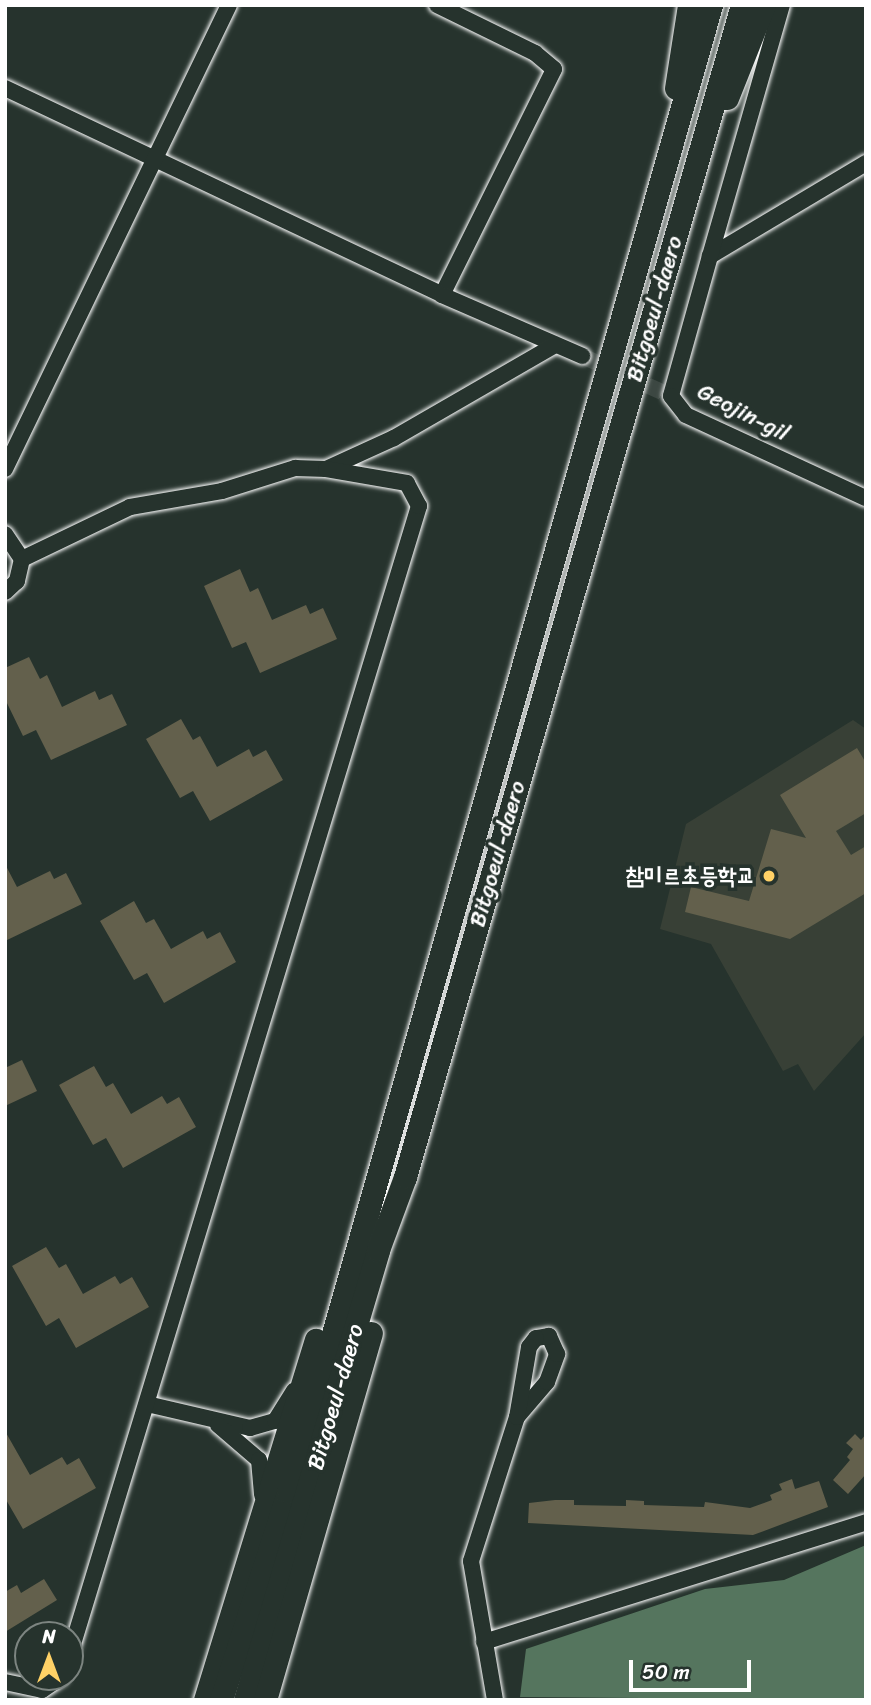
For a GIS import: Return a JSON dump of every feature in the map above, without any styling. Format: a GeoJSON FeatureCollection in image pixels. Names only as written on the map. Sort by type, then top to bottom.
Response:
{"type":"FeatureCollection","features":[{"type":"Feature","properties":{"kind":"main road"},"geometry":{"type":"LineString","coordinates":[[668,155],[689,5]]}},
{"type":"Feature","properties":{"kind":"main road","name":"Bitgoeul-daero"},"geometry":{"type":"LineString","coordinates":[[221,1700],[288,1492],[377,1169],[711,5]]}},
{"type":"Feature","properties":{"kind":"main road","name":"Bitgoeul-daero"},"geometry":{"type":"LineString","coordinates":[[245,1700],[378,1250],[405,1177],[742,5]]}},
{"type":"Feature","properties":{"kind":"main road"},"geometry":{"type":"LineString","coordinates":[[698,161],[752,46],[764,5]]}},
{"type":"Feature","properties":{"kind":"main road"},"geometry":{"type":"LineString","coordinates":[[205,1700],[346,1243],[377,1169]]}},
{"type":"Feature","properties":{"kind":"main road"},"geometry":{"type":"LineString","coordinates":[[265,1700],[331,1485],[392,1253],[405,1177]]}},
{"type":"Feature","properties":{"kind":"street"},"geometry":{"type":"LineString","coordinates":[[5,469],[229,5]]}},
{"type":"Feature","properties":{"kind":"street"},"geometry":{"type":"LineString","coordinates":[[437,5],[535,53],[554,69],[442,295]]}},
{"type":"Feature","properties":{"kind":"street"},"geometry":{"type":"LineString","coordinates":[[710,256],[782,5]]}},
{"type":"Feature","properties":{"kind":"street"},"geometry":{"type":"LineString","coordinates":[[5,88],[442,295],[582,356]]}},
{"type":"Feature","properties":{"kind":"street"},"geometry":{"type":"LineString","coordinates":[[710,256],[866,163]]}},
{"type":"Feature","properties":{"kind":"street","name":"Geojin-gil"},"geometry":{"type":"LineString","coordinates":[[710,256],[671,396],[686,415],[866,498]]}},
{"type":"Feature","properties":{"kind":"street"},"geometry":{"type":"LineString","coordinates":[[326,468],[394,438],[555,345]]}},
{"type":"Feature","properties":{"kind":"street"},"geometry":{"type":"LineString","coordinates":[[22,559],[131,507],[222,491],[295,468],[326,468],[407,483],[419,506],[80,1621]]}},
{"type":"Feature","properties":{"kind":"street"},"geometry":{"type":"LineString","coordinates":[[5,534],[22,559],[17,581],[5,592]]}},
{"type":"Feature","properties":{"kind":"street"},"geometry":{"type":"LineString","coordinates":[[147,1404],[216,1423],[250,1429],[275,1421],[307,1370]]}},
{"type":"Feature","properties":{"kind":"street"},"geometry":{"type":"LineString","coordinates":[[495,1700],[471,1561],[517,1417]]}},
{"type":"Feature","properties":{"kind":"street"},"geometry":{"type":"LineString","coordinates":[[216,1423],[258,1460],[264,1484],[257,1532]]}},
{"type":"Feature","properties":{"kind":"street"},"geometry":{"type":"LineString","coordinates":[[484,1642],[866,1522]]}},
{"type":"Feature","properties":{"kind":"shaded area","name":"참미르초등학교"},"geometry":{"type":"Polygon","coordinates":[[[853,720],[866,729],[866,1033],[814,1091],[798,1064],[783,1071],[711,944],[660,929],[686,824],[853,720]]]}},
{"type":"Feature","properties":{"kind":"green space"},"geometry":{"type":"Polygon","coordinates":[[[866,1545],[866,1700],[520,1697],[526,1649],[705,1589],[784,1580],[866,1545]]]}},
{"type":"Feature","properties":{"kind":"building"},"geometry":{"type":"Polygon","coordinates":[[[240,569],[250,592],[258,588],[272,620],[306,605],[310,614],[323,608],[337,639],[260,673],[246,642],[232,648],[204,586],[240,569]]]}},
{"type":"Feature","properties":{"kind":"building"},"geometry":{"type":"Polygon","coordinates":[[[29,657],[40,679],[47,675],[62,707],[95,691],[99,700],[112,694],[127,725],[51,760],[36,730],[23,736],[5,699],[5,668],[29,657]]]}},
{"type":"Feature","properties":{"kind":"building"},"geometry":{"type":"Polygon","coordinates":[[[181,719],[193,740],[200,736],[217,767],[249,749],[253,757],[266,750],[283,780],[210,821],[193,791],[180,798],[146,739],[181,719]]]}},
{"type":"Feature","properties":{"kind":"building"},"geometry":{"type":"Polygon","coordinates":[[[857,748],[866,763],[866,813],[836,831],[851,855],[866,846],[866,893],[790,939],[685,912],[691,887],[749,901],[771,829],[806,838],[780,795],[857,748]]]}},
{"type":"Feature","properties":{"kind":"building"},"geometry":{"type":"Polygon","coordinates":[[[5,864],[17,887],[50,871],[54,879],[66,873],[82,904],[5,941],[5,864]]]}},
{"type":"Feature","properties":{"kind":"building"},"geometry":{"type":"Polygon","coordinates":[[[134,901],[146,923],[154,919],[171,949],[203,931],[207,939],[220,932],[236,962],[164,1003],[147,973],[134,980],[100,921],[134,901]]]}},
{"type":"Feature","properties":{"kind":"building"},"geometry":{"type":"Polygon","coordinates":[[[22,1060],[37,1091],[5,1106],[5,1068],[22,1060]]]}},
{"type":"Feature","properties":{"kind":"building"},"geometry":{"type":"Polygon","coordinates":[[[94,1066],[106,1087],[113,1083],[131,1114],[162,1096],[167,1104],[179,1097],[196,1127],[123,1168],[106,1138],[93,1145],[59,1085],[94,1066]]]}},
{"type":"Feature","properties":{"kind":"building"},"geometry":{"type":"Polygon","coordinates":[[[46,1247],[59,1268],[66,1264],[83,1294],[115,1276],[120,1284],[132,1277],[149,1307],[76,1348],[59,1318],[46,1326],[12,1266],[46,1247]]]}},
{"type":"Feature","properties":{"kind":"building"},"geometry":{"type":"Polygon","coordinates":[[[5,1431],[30,1475],[62,1457],[67,1465],[79,1458],[96,1488],[23,1529],[5,1498],[5,1431]]]}},
{"type":"Feature","properties":{"kind":"building"},"geometry":{"type":"Polygon","coordinates":[[[855,1434],[861,1440],[866,1434],[866,1474],[848,1494],[833,1480],[850,1460],[847,1457],[853,1449],[846,1443],[855,1434]]]}},
{"type":"Feature","properties":{"kind":"building"},"geometry":{"type":"Polygon","coordinates":[[[792,1479],[795,1489],[819,1481],[828,1507],[753,1535],[528,1523],[529,1503],[555,1500],[574,1500],[574,1505],[626,1506],[626,1500],[644,1501],[644,1505],[704,1507],[705,1502],[750,1508],[772,1500],[770,1495],[782,1490],[779,1484],[792,1479]]]}},
{"type":"Feature","properties":{"kind":"building"},"geometry":{"type":"Polygon","coordinates":[[[44,1579],[57,1600],[23,1621],[14,1621],[14,1626],[5,1632],[5,1592],[17,1585],[21,1593],[44,1579]]]}},
{"type":"Feature","properties":{"kind":"tunnel"},"geometry":{"type":"LineString","coordinates":[[582,356],[671,396]]}},
{"type":"Feature","properties":{"kind":"place","name":"참미르초등학교"},"geometry":{"type":"Point","coordinates":[769,876]}}]}
